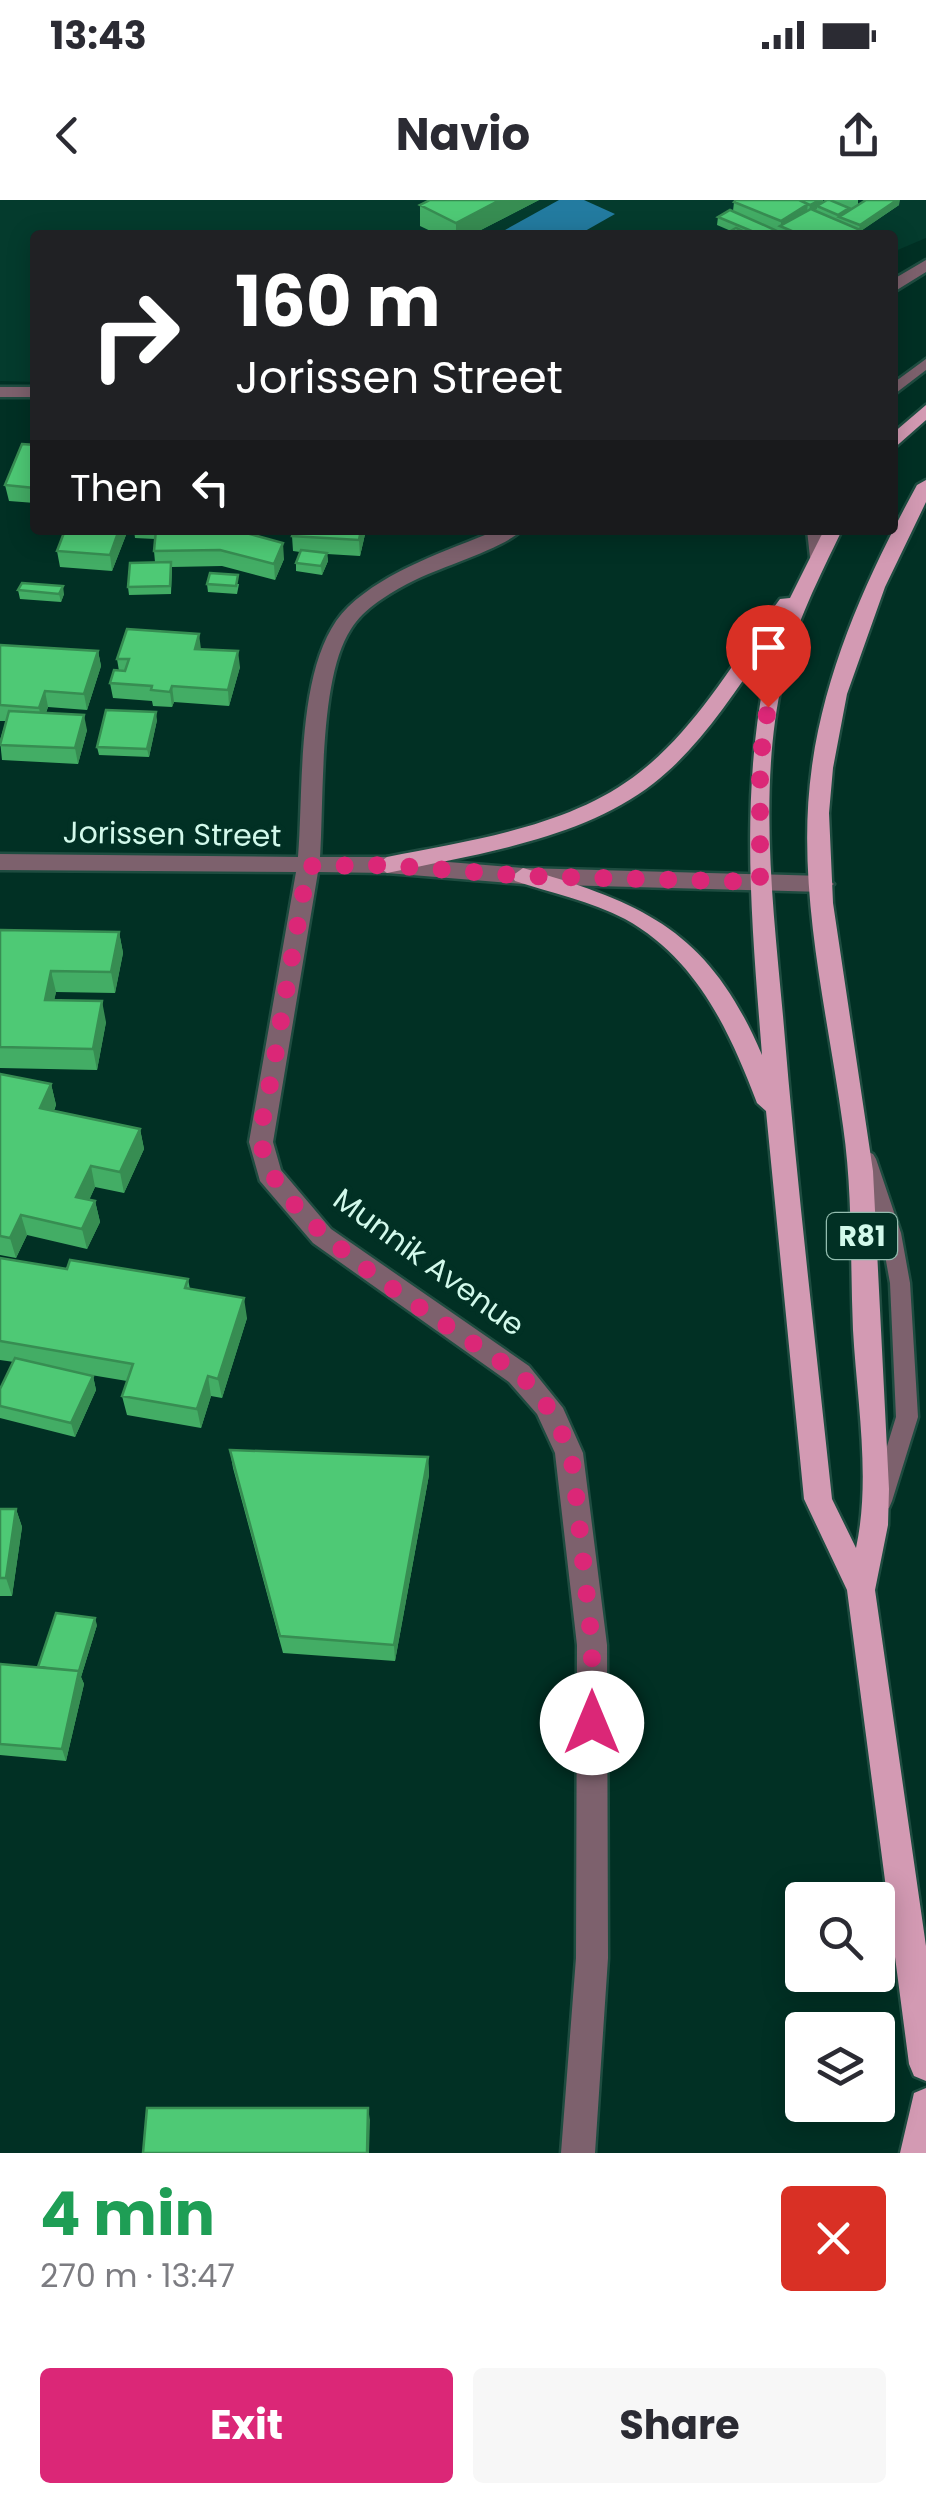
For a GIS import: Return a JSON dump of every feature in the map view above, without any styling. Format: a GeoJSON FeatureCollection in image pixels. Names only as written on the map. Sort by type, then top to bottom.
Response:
{"type":"FeatureCollection","features":[{"type":"Feature","properties":{"kind":"main road"},"geometry":{"type":"LineString","coordinates":[[898,439],[926,410]]}},
{"type":"Feature","properties":{"kind":"main road","name":"R81"},"geometry":{"type":"LineString","coordinates":[[860,1590],[875,1519],[857,1134],[831,977],[819,835],[822,769],[838,688],[900,531],[926,485]]}},
{"type":"Feature","properties":{"kind":"main road","name":"R81"},"geometry":{"type":"LineString","coordinates":[[830,535],[787,624],[772,680],[760,761],[760,882],[780,1132],[818,1500],[860,1590],[926,2064]]}},
{"type":"Feature","properties":{"kind":"main road"},"geometry":{"type":"LineString","coordinates":[[387,865],[546,826],[591,808],[647,778],[704,714],[814,565]]}},
{"type":"Feature","properties":{"kind":"main road"},"geometry":{"type":"LineString","coordinates":[[524,876],[630,912],[692,956],[744,1035],[780,1132]]}},
{"type":"Feature","properties":{"kind":"main road"},"geometry":{"type":"LineString","coordinates":[[918,2153],[926,2105]]}},
{"type":"Feature","properties":{"kind":"street"},"geometry":{"type":"LineString","coordinates":[[898,284],[926,265]]}},
{"type":"Feature","properties":{"kind":"street"},"geometry":{"type":"LineString","coordinates":[[0,392],[30,392]]}},
{"type":"Feature","properties":{"kind":"street","name":"Munnik Avenue"},"geometry":{"type":"LineString","coordinates":[[502,535],[363,604],[339,630],[325,675],[308,866],[262,1142],[269,1174],[322,1236],[532,1386],[557,1420],[573,1467],[592,1644],[592,1958],[578,2153]]}},
{"type":"Feature","properties":{"kind":"street","name":"Jorissen Street"},"geometry":{"type":"LineString","coordinates":[[0,862],[387,865],[524,876],[823,884]]}},
{"type":"Feature","properties":{"kind":"lane"},"geometry":{"type":"LineString","coordinates":[[898,387],[926,362]]}},
{"type":"Feature","properties":{"kind":"lane"},"geometry":{"type":"LineString","coordinates":[[814,535],[814,565]]}},
{"type":"Feature","properties":{"kind":"lane"},"geometry":{"type":"LineString","coordinates":[[857,1134],[891,1232],[900,1283],[907,1417],[875,1519]]}},
{"type":"Feature","properties":{"kind":"shaded area"},"geometry":{"type":"Polygon","coordinates":[[[0,200],[926,200],[926,238],[898,250],[898,230],[30,230],[30,382],[0,381],[0,200]]]}},
{"type":"Feature","properties":{"kind":"water"},"geometry":{"type":"Polygon","coordinates":[[[559,200],[584,200],[615,214],[587,230],[505,230],[559,200]]]}},
{"type":"Feature","properties":{"kind":"building"},"geometry":{"type":"Polygon","coordinates":[[[430,200],[500,200],[456,223],[420,205],[430,200]]]}},
{"type":"Feature","properties":{"kind":"building"},"geometry":{"type":"Polygon","coordinates":[[[736,200],[799,200],[808,204],[781,221],[736,200]]]}},
{"type":"Feature","properties":{"kind":"building"},"geometry":{"type":"Polygon","coordinates":[[[827,200],[849,208],[838,215],[817,206],[827,200]]]}},
{"type":"Feature","properties":{"kind":"building"},"geometry":{"type":"Polygon","coordinates":[[[866,200],[897,200],[860,225],[839,217],[866,200]]]}},
{"type":"Feature","properties":{"kind":"building"},"geometry":{"type":"Polygon","coordinates":[[[811,209],[860,230],[789,230],[780,226],[811,209]]]}},
{"type":"Feature","properties":{"kind":"building"},"geometry":{"type":"Polygon","coordinates":[[[730,210],[775,230],[749,230],[718,217],[730,210]]]}},
{"type":"Feature","properties":{"kind":"building"},"geometry":{"type":"Polygon","coordinates":[[[22,444],[30,445],[30,488],[5,485],[22,444]]]}},
{"type":"Feature","properties":{"kind":"building"},"geometry":{"type":"Polygon","coordinates":[[[63,535],[117,535],[110,555],[57,551],[63,535]]]}},
{"type":"Feature","properties":{"kind":"building"},"geometry":{"type":"Polygon","coordinates":[[[156,535],[253,535],[283,543],[274,564],[220,550],[154,551],[156,535]]]}},
{"type":"Feature","properties":{"kind":"building"},"geometry":{"type":"Polygon","coordinates":[[[292,535],[360,535],[359,540],[292,535]]]}},
{"type":"Feature","properties":{"kind":"building"},"geometry":{"type":"Polygon","coordinates":[[[301,550],[327,553],[321,566],[296,563],[301,550]]]}},
{"type":"Feature","properties":{"kind":"building"},"geometry":{"type":"Polygon","coordinates":[[[171,562],[170,586],[128,587],[130,563],[171,562]]]}},
{"type":"Feature","properties":{"kind":"building"},"geometry":{"type":"Polygon","coordinates":[[[210,573],[238,575],[236,586],[207,584],[210,573]]]}},
{"type":"Feature","properties":{"kind":"building"},"geometry":{"type":"Polygon","coordinates":[[[22,583],[63,586],[59,594],[18,590],[22,583]]]}},
{"type":"Feature","properties":{"kind":"building"},"geometry":{"type":"Polygon","coordinates":[[[127,629],[199,634],[195,649],[238,651],[228,690],[172,686],[170,692],[151,690],[152,686],[110,683],[114,670],[125,671],[129,659],[117,659],[127,629]]]}},
{"type":"Feature","properties":{"kind":"building"},"geometry":{"type":"Polygon","coordinates":[[[0,645],[98,651],[84,694],[45,691],[39,708],[0,705],[0,645]]]}},
{"type":"Feature","properties":{"kind":"building"},"geometry":{"type":"Polygon","coordinates":[[[106,710],[156,712],[147,749],[97,747],[106,710]]]}},
{"type":"Feature","properties":{"kind":"building"},"geometry":{"type":"Polygon","coordinates":[[[9,711],[84,715],[75,748],[0,745],[9,711]]]}},
{"type":"Feature","properties":{"kind":"building"},"geometry":{"type":"Polygon","coordinates":[[[0,930],[119,932],[111,972],[51,971],[45,1000],[102,1001],[93,1049],[0,1047],[0,930]]]}},
{"type":"Feature","properties":{"kind":"building"},"geometry":{"type":"Polygon","coordinates":[[[0,1074],[51,1084],[40,1108],[140,1129],[120,1172],[91,1166],[76,1197],[95,1201],[82,1229],[21,1215],[10,1238],[0,1236],[0,1074]]]}},
{"type":"Feature","properties":{"kind":"building"},"geometry":{"type":"Polygon","coordinates":[[[0,1258],[67,1269],[70,1260],[188,1279],[185,1288],[244,1298],[218,1379],[208,1376],[197,1409],[122,1396],[133,1364],[0,1341],[0,1258]]]}},
{"type":"Feature","properties":{"kind":"building"},"geometry":{"type":"Polygon","coordinates":[[[15,1358],[93,1376],[71,1423],[0,1406],[0,1389],[15,1358]]]}},
{"type":"Feature","properties":{"kind":"building"},"geometry":{"type":"Polygon","coordinates":[[[230,1450],[428,1457],[394,1645],[280,1636],[230,1450]]]}},
{"type":"Feature","properties":{"kind":"building"},"geometry":{"type":"Polygon","coordinates":[[[0,1509],[16,1509],[6,1578],[0,1578],[0,1509]]]}},
{"type":"Feature","properties":{"kind":"building"},"geometry":{"type":"Polygon","coordinates":[[[56,1613],[95,1618],[79,1671],[38,1667],[56,1613]]]}},
{"type":"Feature","properties":{"kind":"building"},"geometry":{"type":"Polygon","coordinates":[[[0,1664],[79,1671],[62,1749],[0,1744],[0,1664]]]}},
{"type":"Feature","properties":{"kind":"building"},"geometry":{"type":"Polygon","coordinates":[[[147,2108],[368,2108],[367,2153],[143,2153],[147,2108]]]}},
{"type":"Feature","properties":{"kind":"route"},"geometry":{"type":"LineString","coordinates":[[592,1723],[592,1644],[573,1467],[557,1420],[544,1398],[519,1374],[322,1236],[288,1201],[269,1174],[262,1142],[278,1037],[308,866],[387,865],[524,876],[760,882],[760,761],[768,707]]}}]}
